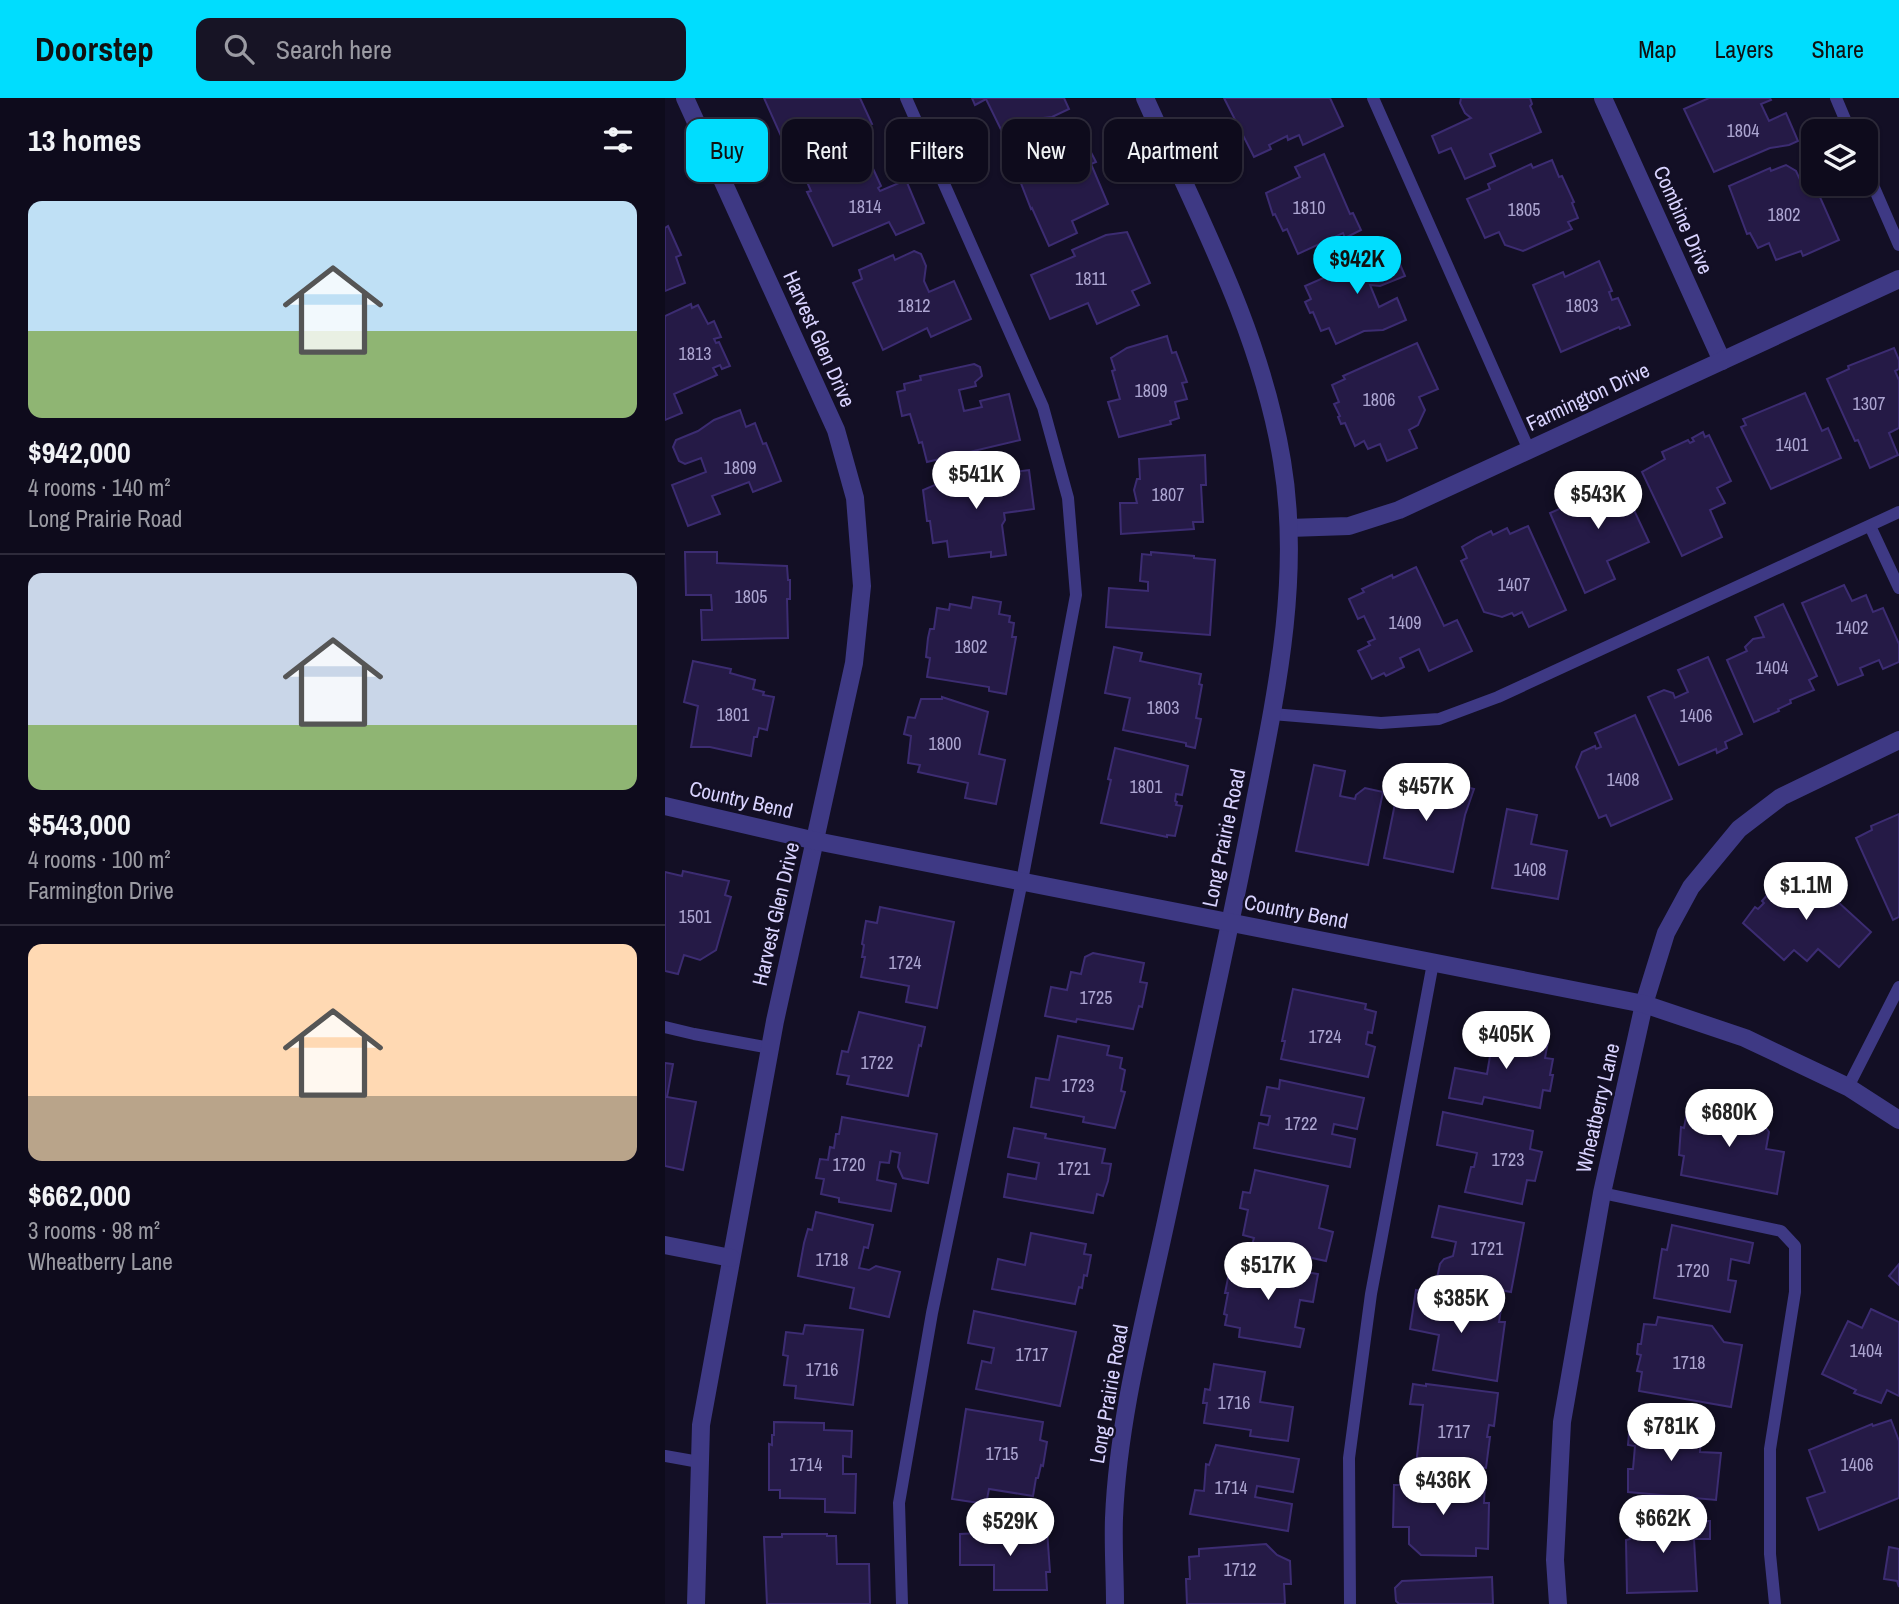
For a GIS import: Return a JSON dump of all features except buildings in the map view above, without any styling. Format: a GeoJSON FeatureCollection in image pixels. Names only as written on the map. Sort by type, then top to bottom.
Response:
{"type":"FeatureCollection","features":[{"type":"Feature","properties":{"kind":"street","name":"Harvest Glen Drive"},"geometry":{"type":"LineString","coordinates":[[685,98],[836,430],[855,498],[862,586],[854,663],[770,1048],[701,1425],[696,1604]]}},
{"type":"Feature","properties":{"kind":"street","name":"Long Prairie Road"},"geometry":{"type":"LineString","coordinates":[[1115,1604],[1114,1517],[1126,1406],[1272,713],[1289,597],[1289,528],[1283,464],[1271,400],[1251,338],[1145,98]]}},
{"type":"Feature","properties":{"kind":"street","name":"Combine Drive"},"geometry":{"type":"LineString","coordinates":[[1603,98],[1722,361]]}},
{"type":"Feature","properties":{"kind":"street","name":"Farmington Drive"},"geometry":{"type":"LineString","coordinates":[[1289,528],[1349,526],[1399,510],[1899,279]]}},
{"type":"Feature","properties":{"kind":"street","name":"Wheatberry Lane"},"geometry":{"type":"LineString","coordinates":[[1558,1604],[1555,1560],[1562,1422],[1602,1193],[1644,1004],[1667,933],[1691,887],[1739,829],[1781,797],[1899,740]]}},
{"type":"Feature","properties":{"kind":"street","name":"Country Bend"},"geometry":{"type":"LineString","coordinates":[[665,806],[816,841],[1644,1004],[1745,1038],[1848,1087],[1899,1120]]}},
{"type":"Feature","properties":{"kind":"street"},"geometry":{"type":"LineString","coordinates":[[665,1245],[731,1258]]}},
{"type":"Feature","properties":{"kind":"lane"},"geometry":{"type":"LineString","coordinates":[[902,1604],[899,1503],[932,1313],[1022,881],[1076,595],[1067,498],[1043,407],[906,98]]}},
{"type":"Feature","properties":{"kind":"lane"},"geometry":{"type":"LineString","coordinates":[[1373,98],[1529,450]]}},
{"type":"Feature","properties":{"kind":"lane"},"geometry":{"type":"LineString","coordinates":[[1836,98],[1845,119]]}},
{"type":"Feature","properties":{"kind":"lane"},"geometry":{"type":"LineString","coordinates":[[1878,196],[1899,245]]}},
{"type":"Feature","properties":{"kind":"lane"},"geometry":{"type":"LineString","coordinates":[[1272,713],[1381,723],[1439,719],[1498,697],[1899,512]]}},
{"type":"Feature","properties":{"kind":"lane"},"geometry":{"type":"LineString","coordinates":[[1870,526],[1899,588]]}},
{"type":"Feature","properties":{"kind":"lane"},"geometry":{"type":"LineString","coordinates":[[1350,1604],[1349,1458],[1363,1349],[1433,962]]}},
{"type":"Feature","properties":{"kind":"lane"},"geometry":{"type":"LineString","coordinates":[[1848,1087],[1899,987]]}},
{"type":"Feature","properties":{"kind":"lane"},"geometry":{"type":"LineString","coordinates":[[665,1027],[770,1048]]}},
{"type":"Feature","properties":{"kind":"lane"},"geometry":{"type":"LineString","coordinates":[[1602,1193],[1781,1231],[1795,1246],[1795,1292],[1770,1449],[1770,1554],[1776,1604]]}},
{"type":"Feature","properties":{"kind":"lane"},"geometry":{"type":"LineString","coordinates":[[665,1456],[698,1462]]}}]}
